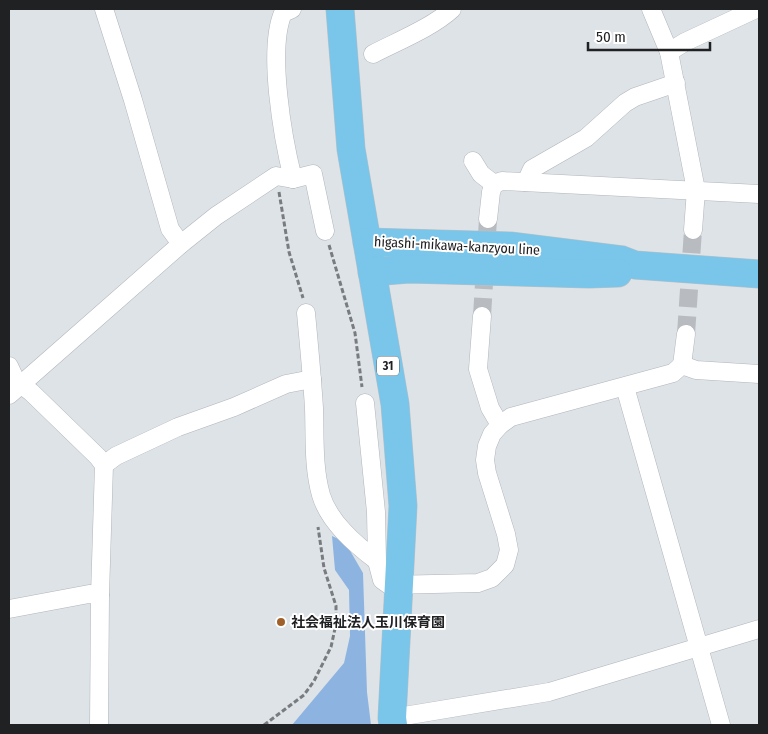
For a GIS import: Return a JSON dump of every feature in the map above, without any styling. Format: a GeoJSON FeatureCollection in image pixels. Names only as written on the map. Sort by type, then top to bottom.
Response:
{"type":"FeatureCollection","features":[{"type":"Feature","properties":{"kind":"main road","name":"higashi-mikawa-kanzyou line"},"geometry":{"type":"LineString","coordinates":[[340,9],[351,149],[395,404],[403,506],[392,722]]}},
{"type":"Feature","properties":{"kind":"main road","name":"higashi-mikawa-kanzyou line"},"geometry":{"type":"LineString","coordinates":[[366,242],[510,246],[622,260],[635,265],[759,274]]}},
{"type":"Feature","properties":{"kind":"main road","name":"higashi-mikawa-kanzyou line"},"geometry":{"type":"LineString","coordinates":[[372,272],[409,270],[589,274],[619,272],[635,265]]}},
{"type":"Feature","properties":{"kind":"street"},"geometry":{"type":"LineString","coordinates":[[104,9],[133,100],[170,229],[181,244]]}},
{"type":"Feature","properties":{"kind":"street"},"geometry":{"type":"LineString","coordinates":[[373,54],[412,34],[452,9]]}},
{"type":"Feature","properties":{"kind":"street"},"geometry":{"type":"LineString","coordinates":[[651,9],[669,52],[676,83],[696,190],[693,230]]}},
{"type":"Feature","properties":{"kind":"street"},"geometry":{"type":"LineString","coordinates":[[669,52],[685,42],[756,9]]}},
{"type":"Feature","properties":{"kind":"street"},"geometry":{"type":"LineString","coordinates":[[286,10],[278,24],[276,45],[278,84],[293,179]]}},
{"type":"Feature","properties":{"kind":"street"},"geometry":{"type":"LineString","coordinates":[[526,182],[532,169],[586,138],[625,103],[635,97],[676,83]]}},
{"type":"Feature","properties":{"kind":"street"},"geometry":{"type":"LineString","coordinates":[[473,161],[481,174],[494,184]]}},
{"type":"Feature","properties":{"kind":"street"},"geometry":{"type":"LineString","coordinates":[[16,390],[181,244],[216,216],[276,176],[293,179],[313,174],[325,230]]}},
{"type":"Feature","properties":{"kind":"street"},"geometry":{"type":"LineString","coordinates":[[488,219],[491,192],[494,184],[502,181],[759,194]]}},
{"type":"Feature","properties":{"kind":"street"},"geometry":{"type":"LineString","coordinates":[[306,313],[312,379],[316,465],[321,496],[335,523],[377,561]]}},
{"type":"Feature","properties":{"kind":"street"},"geometry":{"type":"LineString","coordinates":[[482,316],[478,369],[490,408],[500,425]]}},
{"type":"Feature","properties":{"kind":"street"},"geometry":{"type":"LineString","coordinates":[[365,403],[376,512],[377,561],[382,580],[390,585],[478,583],[492,578],[505,565],[509,550],[506,534],[487,474],[485,460],[487,446],[492,434],[511,417],[673,373],[682,365],[686,334]]}},
{"type":"Feature","properties":{"kind":"street"},"geometry":{"type":"LineString","coordinates":[[682,365],[696,370],[759,374]]}},
{"type":"Feature","properties":{"kind":"street"},"geometry":{"type":"LineString","coordinates":[[9,366],[16,381],[16,390]]}},
{"type":"Feature","properties":{"kind":"street"},"geometry":{"type":"LineString","coordinates":[[104,465],[116,456],[194,420],[234,407],[286,384],[312,379]]}},
{"type":"Feature","properties":{"kind":"street"},"geometry":{"type":"LineString","coordinates":[[625,387],[721,725]]}},
{"type":"Feature","properties":{"kind":"street"},"geometry":{"type":"LineString","coordinates":[[16,390],[92,451],[104,465],[99,725]]}},
{"type":"Feature","properties":{"kind":"street"},"geometry":{"type":"LineString","coordinates":[[9,609],[89,594],[100,595]]}},
{"type":"Feature","properties":{"kind":"street"},"geometry":{"type":"LineString","coordinates":[[392,722],[549,692],[759,629]]}},
{"type":"Feature","properties":{"kind":"path"},"geometry":{"type":"LineString","coordinates":[[274,178],[278,190],[289,252],[306,313]]}},
{"type":"Feature","properties":{"kind":"path"},"geometry":{"type":"LineString","coordinates":[[325,230],[355,333],[365,403]]}},
{"type":"Feature","properties":{"kind":"path"},"geometry":{"type":"LineString","coordinates":[[264,725],[304,694],[314,681],[331,647],[336,624],[336,606],[324,568],[314,510],[321,496]]}},
{"type":"Feature","properties":{"kind":"shaded area"},"geometry":{"type":"Polygon","coordinates":[[[332,536],[345,542],[363,573],[367,692],[371,725],[292,725],[344,663],[350,636],[349,590],[335,570],[332,536]]]}},
{"type":"Feature","properties":{"kind":"tunnel"},"geometry":{"type":"LineString","coordinates":[[482,316],[488,219]]}},
{"type":"Feature","properties":{"kind":"tunnel"},"geometry":{"type":"LineString","coordinates":[[686,334],[693,230]]}},
{"type":"Feature","properties":{"kind":"place","name":"社会福祉法人玉川保育園"},"geometry":{"type":"Point","coordinates":[281,622]}}]}
